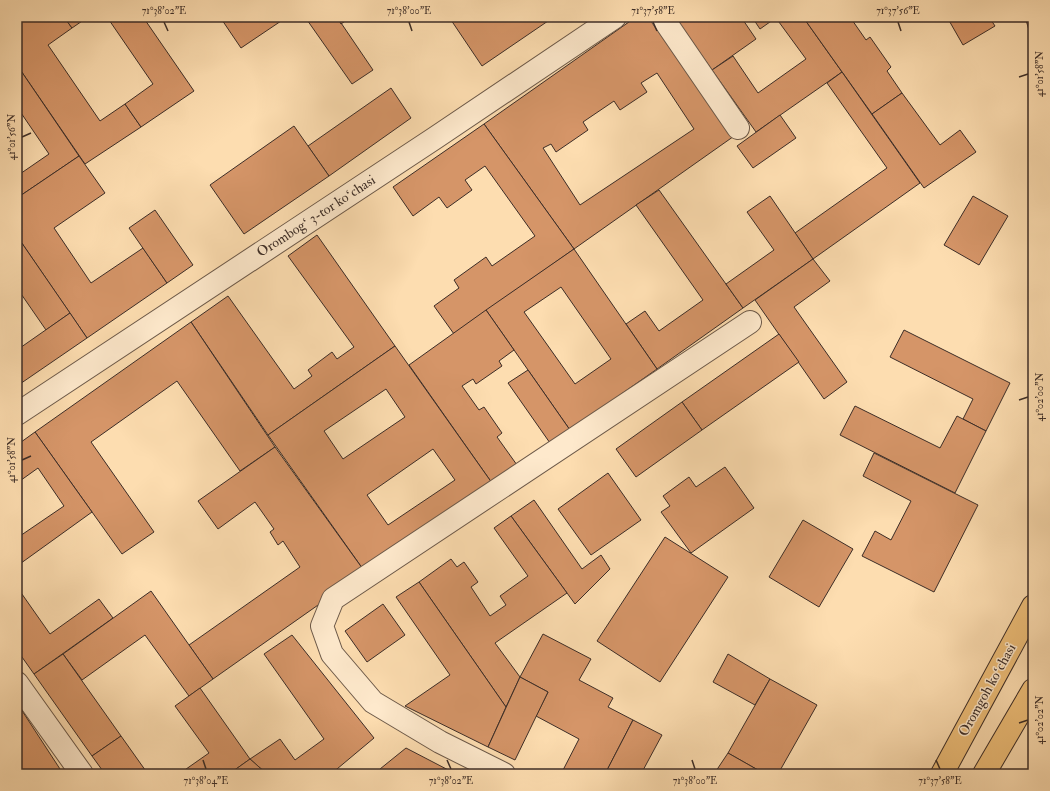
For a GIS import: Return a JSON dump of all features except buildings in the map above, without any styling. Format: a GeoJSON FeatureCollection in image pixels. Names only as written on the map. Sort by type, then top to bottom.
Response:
{"type":"FeatureCollection","features":[{"type":"Feature","properties":{"kind":"main road","name":"Oromgoh koʻchasi"},"geometry":{"type":"LineString","coordinates":[[942,774],[1033,606]]}},
{"type":"Feature","properties":{"kind":"main road"},"geometry":{"type":"LineString","coordinates":[[984,774],[1033,690]]}},
{"type":"Feature","properties":{"kind":"street","name":"Orombogʻ 3-tor koʻchasi"},"geometry":{"type":"LineString","coordinates":[[17,414],[615,17]]}},
{"type":"Feature","properties":{"kind":"street"},"geometry":{"type":"LineString","coordinates":[[662,17],[738,128]]}},
{"type":"Feature","properties":{"kind":"street"},"geometry":{"type":"LineString","coordinates":[[504,774],[440,742],[373,702],[332,654],[322,626],[333,599],[750,322]]}},
{"type":"Feature","properties":{"kind":"street"},"geometry":{"type":"LineString","coordinates":[[17,683],[82,774]]}}]}
